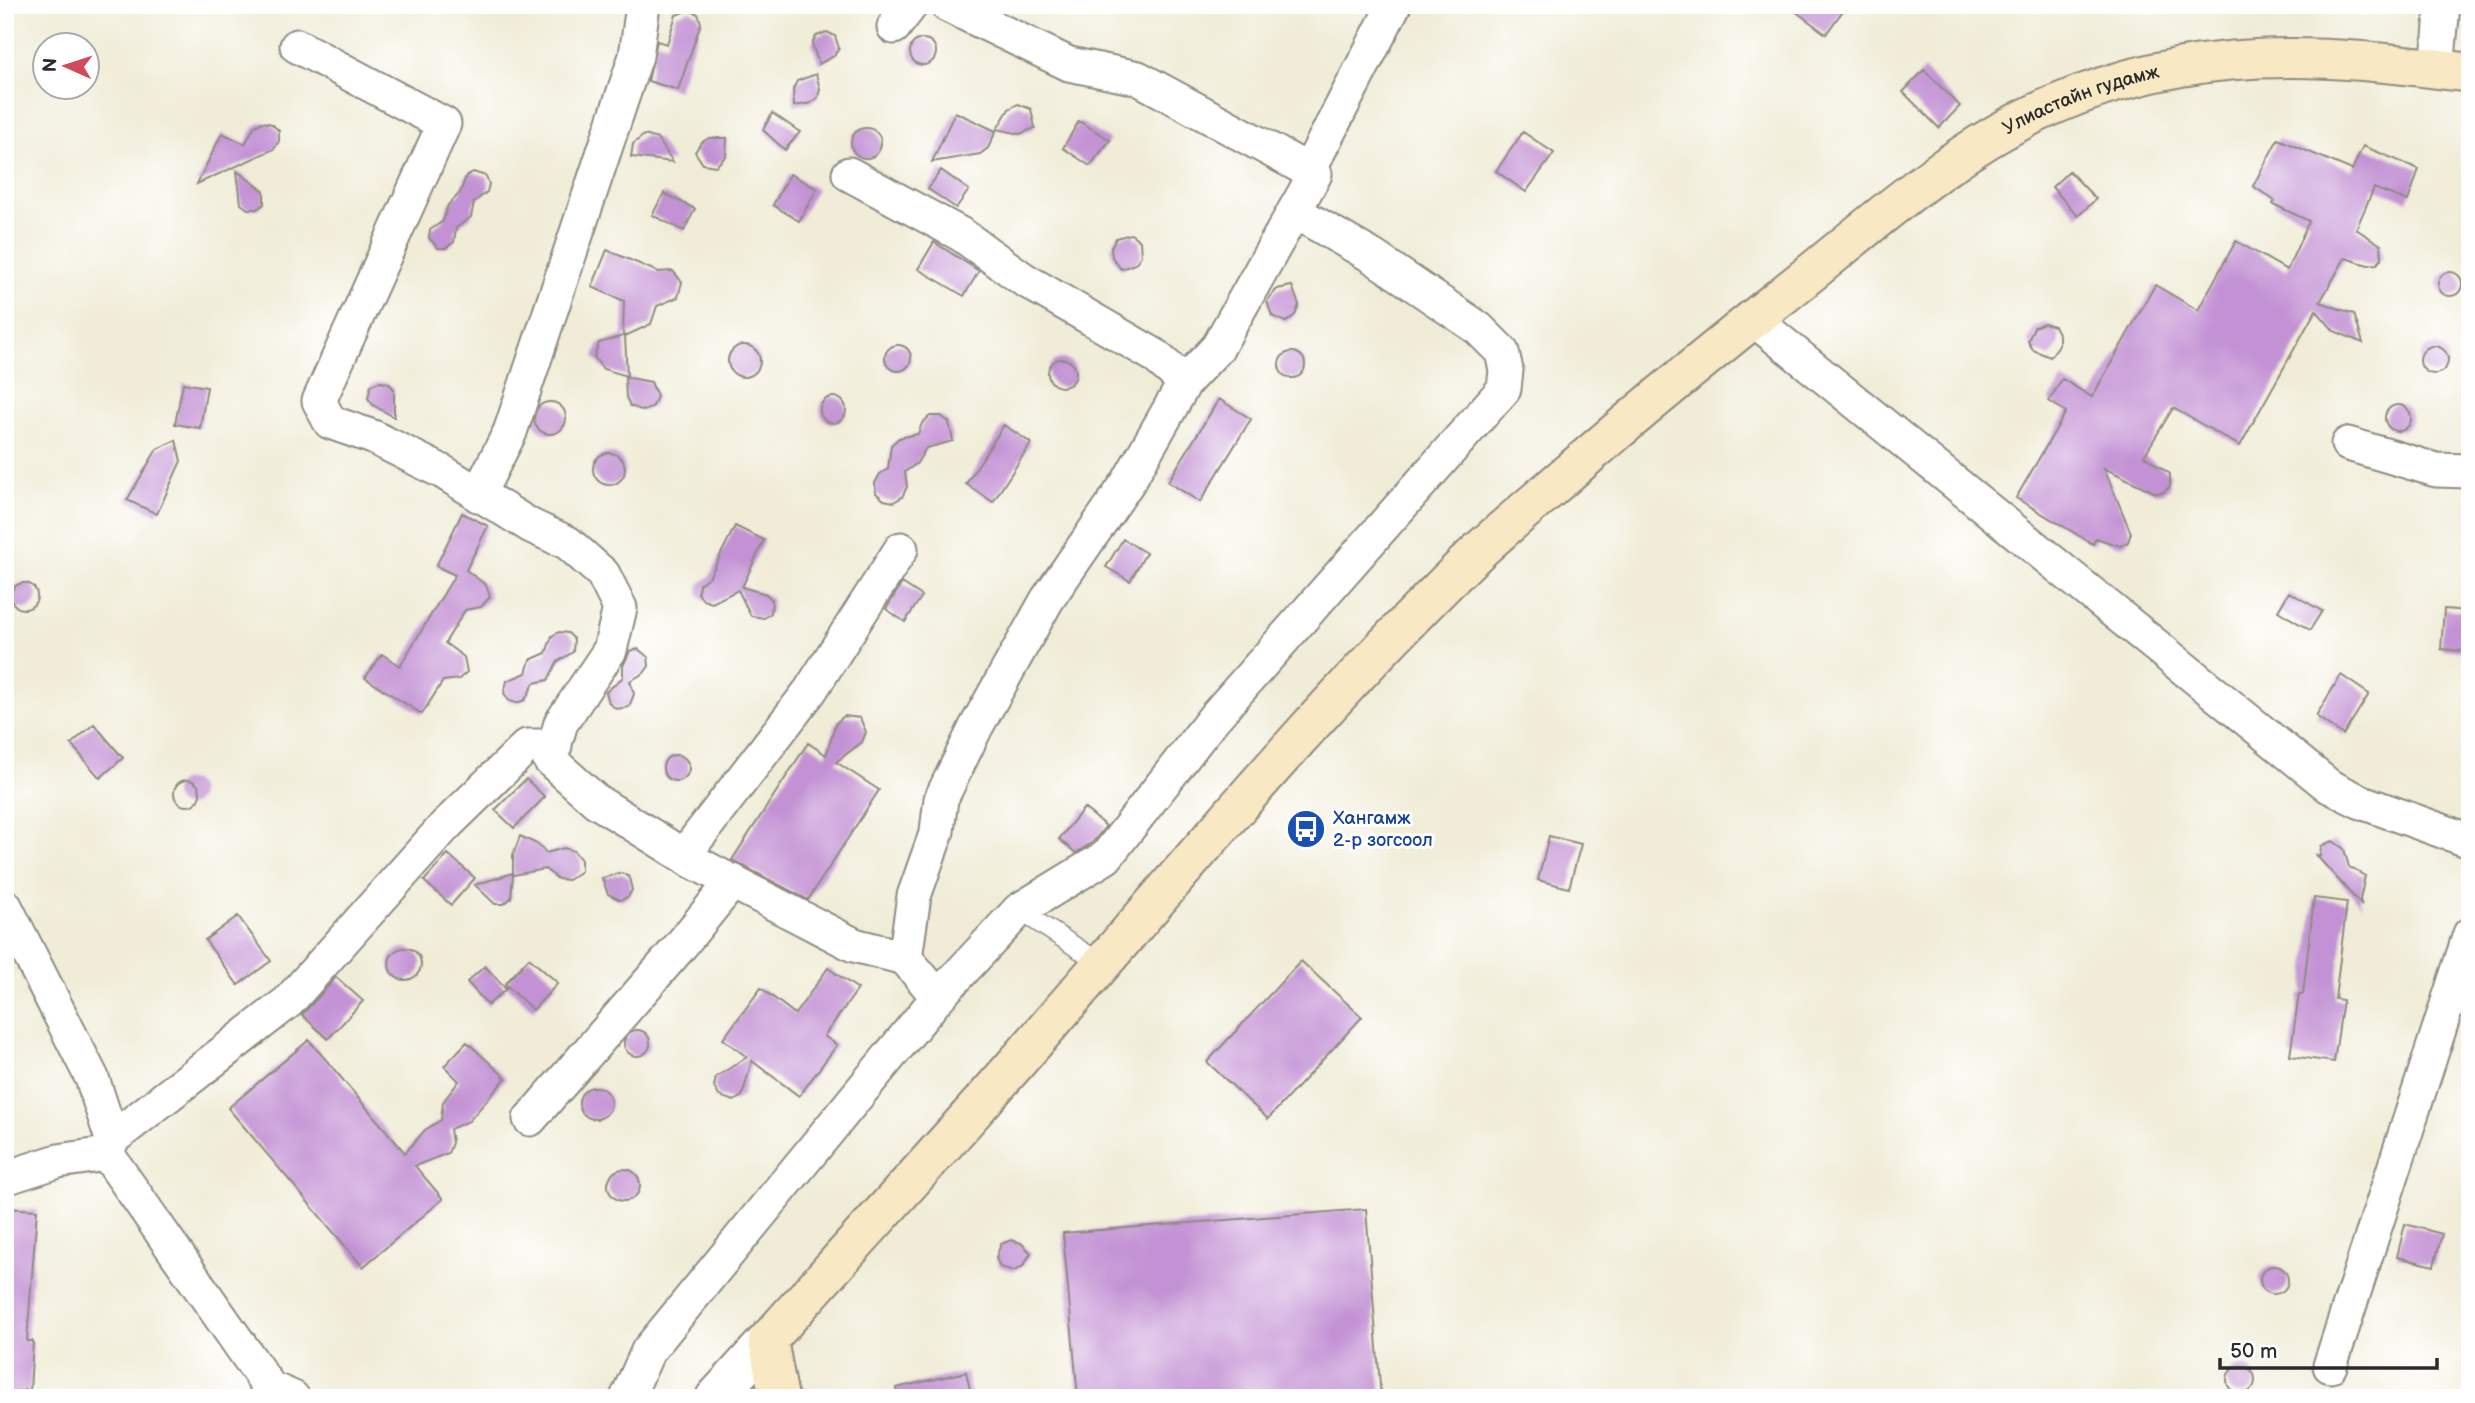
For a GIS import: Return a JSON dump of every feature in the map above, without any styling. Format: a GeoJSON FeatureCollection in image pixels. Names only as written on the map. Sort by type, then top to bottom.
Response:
{"type":"FeatureCollection","features":[{"type":"Feature","properties":{"kind":"main road","name":"Улиастайн гудамж"},"geometry":{"type":"LineString","coordinates":[[768,1340],[1360,669],[1473,556],[1618,429],[1922,186],[1992,136],[2053,105],[2100,88],[2168,69],[2223,60],[2283,56],[2342,58],[2454,71]]}},
{"type":"Feature","properties":{"kind":"main road"},"geometry":{"type":"LineString","coordinates":[[768,1340],[779,1398]]}},
{"type":"Feature","properties":{"kind":"street"},"geometry":{"type":"LineString","coordinates":[[478,495],[510,432],[636,56],[643,5]]}},
{"type":"Feature","properties":{"kind":"street"},"geometry":{"type":"LineString","coordinates":[[905,958],[914,896],[937,831],[941,799],[976,727],[1047,600],[1128,482],[1185,382],[1218,347],[1315,174],[1138,78],[1069,64],[947,5]]}},
{"type":"Feature","properties":{"kind":"street"},"geometry":{"type":"LineString","coordinates":[[1309,170],[1394,5]]}},
{"type":"Feature","properties":{"kind":"street"},"geometry":{"type":"LineString","coordinates":[[2443,5],[2454,71]]}},
{"type":"Feature","properties":{"kind":"street"},"geometry":{"type":"LineString","coordinates":[[297,46],[444,124],[319,401],[330,422],[373,437],[443,472],[478,495],[568,543],[603,574],[620,608],[610,650],[561,723],[550,760],[596,800],[684,855],[854,945],[905,958],[938,997]]}},
{"type":"Feature","properties":{"kind":"street"},"geometry":{"type":"LineString","coordinates":[[849,174],[962,235],[1023,279],[1154,355],[1185,382]]}},
{"type":"Feature","properties":{"kind":"street"},"geometry":{"type":"LineString","coordinates":[[626,1398],[656,1340],[938,997],[1019,910],[1106,857],[1213,719],[1504,389],[1506,370],[1502,352],[1478,328],[1372,256],[1294,211]]}},
{"type":"Feature","properties":{"kind":"street"},"geometry":{"type":"LineString","coordinates":[[1753,319],[2329,786],[2359,801],[2470,841]]}},
{"type":"Feature","properties":{"kind":"street"},"geometry":{"type":"LineString","coordinates":[[2348,444],[2435,470],[2470,471]]}},
{"type":"Feature","properties":{"kind":"street"},"geometry":{"type":"LineString","coordinates":[[684,855],[810,691],[901,548]]}},
{"type":"Feature","properties":{"kind":"street"},"geometry":{"type":"LineString","coordinates":[[5,1178],[109,1146],[288,1002],[444,827],[527,746],[555,746]]}},
{"type":"Feature","properties":{"kind":"street"},"geometry":{"type":"LineString","coordinates":[[530,1119],[733,881]]}},
{"type":"Feature","properties":{"kind":"street"},"geometry":{"type":"LineString","coordinates":[[5,906],[92,1078],[109,1146],[271,1388],[293,1398]]}},
{"type":"Feature","properties":{"kind":"street"},"geometry":{"type":"LineString","coordinates":[[2330,1366],[2470,934]]}},
{"type":"Feature","properties":{"kind":"street"},"geometry":{"type":"LineString","coordinates":[[715,1398],[768,1340]]}},
{"type":"Feature","properties":{"kind":"lane"},"geometry":{"type":"LineString","coordinates":[[1019,910],[1102,964]]}},
{"type":"Feature","properties":{"kind":"building"},"geometry":{"type":"Polygon","coordinates":[[[1787,5],[1847,5],[1826,34],[1787,5]]]}},
{"type":"Feature","properties":{"kind":"building"},"geometry":{"type":"Polygon","coordinates":[[[689,10],[698,14],[701,23],[678,90],[648,81],[657,41],[667,44],[676,15],[689,10]]]}},
{"type":"Feature","properties":{"kind":"building"},"geometry":{"type":"Polygon","coordinates":[[[827,32],[835,36],[839,48],[834,56],[819,64],[812,44],[816,36],[827,32]]]}},
{"type":"Feature","properties":{"kind":"building"},"geometry":{"type":"Polygon","coordinates":[[[923,39],[932,43],[936,52],[932,61],[923,65],[914,61],[910,52],[914,43],[923,39]]]}},
{"type":"Feature","properties":{"kind":"building"},"geometry":{"type":"Polygon","coordinates":[[[1924,70],[1960,106],[1939,128],[1903,92],[1924,70]]]}},
{"type":"Feature","properties":{"kind":"building"},"geometry":{"type":"Polygon","coordinates":[[[816,74],[820,89],[818,97],[811,103],[794,106],[793,89],[797,81],[816,74]]]}},
{"type":"Feature","properties":{"kind":"building"},"geometry":{"type":"Polygon","coordinates":[[[1018,104],[1031,109],[1035,128],[1020,134],[997,129],[1009,109],[1018,104]]]}},
{"type":"Feature","properties":{"kind":"building"},"geometry":{"type":"Polygon","coordinates":[[[955,112],[996,131],[988,148],[980,154],[932,162],[955,112]]]}},
{"type":"Feature","properties":{"kind":"building"},"geometry":{"type":"Polygon","coordinates":[[[772,113],[800,132],[785,150],[763,130],[772,113]]]}},
{"type":"Feature","properties":{"kind":"building"},"geometry":{"type":"Polygon","coordinates":[[[1079,121],[1110,140],[1090,166],[1063,148],[1079,121]]]}},
{"type":"Feature","properties":{"kind":"building"},"geometry":{"type":"Polygon","coordinates":[[[262,122],[272,124],[279,131],[279,141],[274,149],[197,184],[222,133],[245,144],[254,127],[262,122]]]}},
{"type":"Feature","properties":{"kind":"building"},"geometry":{"type":"Polygon","coordinates":[[[866,128],[876,133],[881,143],[876,153],[866,158],[856,153],[851,143],[856,133],[866,128]]]}},
{"type":"Feature","properties":{"kind":"building"},"geometry":{"type":"Polygon","coordinates":[[[1523,132],[1554,153],[1526,192],[1496,171],[1523,132]]]}},
{"type":"Feature","properties":{"kind":"building"},"geometry":{"type":"Polygon","coordinates":[[[644,135],[658,139],[673,162],[631,157],[633,144],[644,135]]]}},
{"type":"Feature","properties":{"kind":"building"},"geometry":{"type":"Polygon","coordinates":[[[709,138],[727,138],[726,156],[716,166],[703,164],[695,152],[701,143],[709,138]]]}},
{"type":"Feature","properties":{"kind":"building"},"geometry":{"type":"Polygon","coordinates":[[[2278,139],[2352,170],[2363,146],[2419,169],[2408,201],[2374,188],[2356,229],[2381,245],[2382,258],[2377,264],[2368,265],[2345,258],[2320,302],[2354,314],[2363,343],[2334,331],[2316,310],[2240,446],[2173,408],[2144,456],[2170,474],[2170,486],[2164,492],[2156,493],[2104,468],[2131,533],[2128,542],[2120,546],[2096,538],[2093,544],[2016,498],[2066,412],[2049,401],[2062,379],[2092,397],[2155,285],[2198,310],[2236,241],[2287,270],[2309,221],[2273,204],[2275,201],[2253,186],[2278,139]]]}},
{"type":"Feature","properties":{"kind":"building"},"geometry":{"type":"Polygon","coordinates":[[[941,170],[969,190],[956,208],[928,189],[941,170]]]}},
{"type":"Feature","properties":{"kind":"building"},"geometry":{"type":"Polygon","coordinates":[[[237,171],[264,191],[264,204],[257,209],[248,209],[241,204],[237,171]]]}},
{"type":"Feature","properties":{"kind":"building"},"geometry":{"type":"Polygon","coordinates":[[[2069,171],[2096,199],[2078,216],[2052,187],[2069,171]]]}},
{"type":"Feature","properties":{"kind":"building"},"geometry":{"type":"Polygon","coordinates":[[[473,172],[486,176],[489,184],[487,192],[474,202],[471,217],[456,228],[454,242],[446,248],[438,248],[429,238],[430,230],[443,221],[448,205],[460,193],[466,176],[473,172]]]}},
{"type":"Feature","properties":{"kind":"building"},"geometry":{"type":"Polygon","coordinates":[[[790,174],[817,189],[799,221],[773,205],[790,174]]]}},
{"type":"Feature","properties":{"kind":"building"},"geometry":{"type":"Polygon","coordinates":[[[664,193],[695,209],[684,231],[652,215],[664,193]]]}},
{"type":"Feature","properties":{"kind":"building"},"geometry":{"type":"Polygon","coordinates":[[[1131,234],[1140,241],[1141,256],[1135,264],[1121,269],[1112,257],[1111,247],[1116,238],[1131,234]]]}},
{"type":"Feature","properties":{"kind":"building"},"geometry":{"type":"Polygon","coordinates":[[[934,242],[979,271],[964,296],[918,269],[934,242]]]}},
{"type":"Feature","properties":{"kind":"building"},"geometry":{"type":"Polygon","coordinates":[[[607,250],[658,272],[673,271],[682,282],[678,297],[657,306],[651,324],[625,336],[627,376],[603,369],[594,357],[599,343],[623,336],[624,301],[592,287],[607,250]]]}},
{"type":"Feature","properties":{"kind":"building"},"geometry":{"type":"Polygon","coordinates":[[[2450,272],[2461,279],[2462,284],[2455,295],[2450,296],[2439,289],[2438,284],[2445,273],[2450,272]]]}},
{"type":"Feature","properties":{"kind":"building"},"geometry":{"type":"Polygon","coordinates":[[[1292,286],[1299,305],[1295,315],[1286,322],[1272,316],[1267,301],[1277,289],[1292,286]]]}},
{"type":"Feature","properties":{"kind":"building"},"geometry":{"type":"Polygon","coordinates":[[[2044,323],[2054,326],[2059,335],[2059,345],[2050,357],[2033,350],[2028,341],[2034,327],[2044,323]]]}},
{"type":"Feature","properties":{"kind":"building"},"geometry":{"type":"Polygon","coordinates":[[[744,345],[755,350],[760,361],[755,372],[744,377],[733,372],[728,361],[733,350],[744,345]]]}},
{"type":"Feature","properties":{"kind":"building"},"geometry":{"type":"Polygon","coordinates":[[[898,345],[907,349],[911,358],[907,367],[898,371],[889,367],[885,358],[889,349],[898,345]]]}},
{"type":"Feature","properties":{"kind":"building"},"geometry":{"type":"Polygon","coordinates":[[[2434,346],[2444,350],[2448,360],[2444,370],[2434,374],[2424,370],[2420,360],[2424,350],[2434,346]]]}},
{"type":"Feature","properties":{"kind":"building"},"geometry":{"type":"Polygon","coordinates":[[[1292,352],[1301,356],[1305,365],[1301,374],[1292,378],[1283,374],[1279,365],[1283,356],[1292,352]]]}},
{"type":"Feature","properties":{"kind":"building"},"geometry":{"type":"Polygon","coordinates":[[[1062,359],[1072,363],[1076,373],[1072,383],[1062,387],[1052,383],[1048,373],[1052,363],[1062,359]]]}},
{"type":"Feature","properties":{"kind":"building"},"geometry":{"type":"Polygon","coordinates":[[[625,377],[651,382],[657,396],[653,406],[644,411],[630,406],[626,397],[625,377]]]}},
{"type":"Feature","properties":{"kind":"building"},"geometry":{"type":"Polygon","coordinates":[[[183,383],[207,387],[200,428],[175,424],[183,383]]]}},
{"type":"Feature","properties":{"kind":"building"},"geometry":{"type":"Polygon","coordinates":[[[388,383],[394,389],[394,417],[373,405],[368,398],[371,385],[388,383]]]}},
{"type":"Feature","properties":{"kind":"building"},"geometry":{"type":"Polygon","coordinates":[[[833,397],[842,401],[846,410],[842,419],[833,423],[824,419],[820,410],[824,401],[833,397]]]}},
{"type":"Feature","properties":{"kind":"building"},"geometry":{"type":"Polygon","coordinates":[[[1219,399],[1251,419],[1200,502],[1168,482],[1219,399]]]}},
{"type":"Feature","properties":{"kind":"building"},"geometry":{"type":"Polygon","coordinates":[[[550,402],[561,407],[566,418],[561,429],[550,434],[539,429],[534,418],[539,407],[550,402]]]}},
{"type":"Feature","properties":{"kind":"building"},"geometry":{"type":"Polygon","coordinates":[[[2398,405],[2407,409],[2411,418],[2407,427],[2398,431],[2389,427],[2385,418],[2389,409],[2398,405]]]}},
{"type":"Feature","properties":{"kind":"building"},"geometry":{"type":"Polygon","coordinates":[[[930,416],[941,416],[949,422],[953,441],[926,448],[917,463],[905,472],[907,487],[902,497],[894,502],[884,500],[876,493],[875,483],[880,474],[888,469],[891,445],[899,438],[918,434],[922,423],[930,416]]]}},
{"type":"Feature","properties":{"kind":"building"},"geometry":{"type":"Polygon","coordinates":[[[1004,425],[1031,443],[993,502],[966,484],[1004,425]]]}},
{"type":"Feature","properties":{"kind":"building"},"geometry":{"type":"Polygon","coordinates":[[[176,440],[181,461],[157,514],[127,500],[157,449],[176,440]]]}},
{"type":"Feature","properties":{"kind":"building"},"geometry":{"type":"Polygon","coordinates":[[[609,453],[620,458],[625,469],[620,480],[609,485],[598,480],[593,469],[598,458],[609,453]]]}},
{"type":"Feature","properties":{"kind":"building"},"geometry":{"type":"Polygon","coordinates":[[[462,513],[488,526],[466,570],[486,585],[490,597],[481,607],[465,610],[445,643],[464,657],[467,672],[459,679],[443,681],[422,714],[365,678],[382,654],[400,666],[455,575],[436,566],[462,513]]]}},
{"type":"Feature","properties":{"kind":"building"},"geometry":{"type":"Polygon","coordinates":[[[735,526],[764,540],[742,587],[766,594],[772,600],[771,613],[764,618],[751,616],[738,590],[712,603],[703,600],[698,593],[699,584],[710,576],[735,526]]]}},
{"type":"Feature","properties":{"kind":"building"},"geometry":{"type":"Polygon","coordinates":[[[1123,539],[1146,553],[1130,581],[1106,567],[1123,539]]]}},
{"type":"Feature","properties":{"kind":"building"},"geometry":{"type":"Polygon","coordinates":[[[24,583],[33,587],[37,596],[33,605],[24,609],[15,605],[11,596],[15,587],[24,583]]]}},
{"type":"Feature","properties":{"kind":"building"},"geometry":{"type":"Polygon","coordinates":[[[902,583],[922,596],[905,622],[886,609],[902,583]]]}},
{"type":"Feature","properties":{"kind":"building"},"geometry":{"type":"Polygon","coordinates":[[[2289,592],[2322,611],[2310,630],[2278,611],[2289,592]]]}},
{"type":"Feature","properties":{"kind":"building"},"geometry":{"type":"Polygon","coordinates":[[[2444,609],[2470,611],[2470,652],[2441,649],[2444,609]]]}},
{"type":"Feature","properties":{"kind":"building"},"geometry":{"type":"Polygon","coordinates":[[[559,632],[568,633],[574,639],[573,652],[557,662],[548,680],[534,683],[525,700],[517,703],[509,701],[504,693],[507,681],[526,673],[530,660],[546,653],[552,636],[559,632]]]}},
{"type":"Feature","properties":{"kind":"building"},"geometry":{"type":"Polygon","coordinates":[[[638,649],[648,657],[649,666],[644,673],[630,681],[634,694],[629,707],[616,709],[609,703],[606,692],[623,677],[623,666],[630,651],[638,649]]]}},
{"type":"Feature","properties":{"kind":"building"},"geometry":{"type":"Polygon","coordinates":[[[2341,675],[2369,694],[2343,735],[2316,716],[2341,675]]]}},
{"type":"Feature","properties":{"kind":"building"},"geometry":{"type":"Polygon","coordinates":[[[844,716],[860,718],[866,732],[862,742],[836,762],[879,790],[808,900],[732,860],[808,743],[826,755],[836,723],[844,716]]]}},
{"type":"Feature","properties":{"kind":"building"},"geometry":{"type":"Polygon","coordinates":[[[94,724],[123,758],[100,778],[71,744],[94,724]]]}},
{"type":"Feature","properties":{"kind":"building"},"geometry":{"type":"Polygon","coordinates":[[[676,755],[685,759],[689,768],[685,777],[676,781],[667,777],[663,768],[667,759],[676,755]]]}},
{"type":"Feature","properties":{"kind":"building"},"geometry":{"type":"Polygon","coordinates":[[[526,779],[545,797],[514,828],[495,810],[526,779]]]}},
{"type":"Feature","properties":{"kind":"building"},"geometry":{"type":"Polygon","coordinates":[[[187,780],[196,784],[200,793],[196,802],[187,806],[178,802],[174,793],[178,784],[187,780]]]}},
{"type":"Feature","properties":{"kind":"building"},"geometry":{"type":"Polygon","coordinates":[[[1084,808],[1106,826],[1093,842],[1076,853],[1059,839],[1084,808]]]}},
{"type":"Feature","properties":{"kind":"building"},"geometry":{"type":"Polygon","coordinates":[[[520,836],[539,845],[546,853],[564,848],[574,851],[581,860],[581,871],[568,880],[558,879],[545,869],[513,875],[511,898],[504,904],[495,904],[475,885],[513,873],[513,855],[520,836]]]}},
{"type":"Feature","properties":{"kind":"building"},"geometry":{"type":"Polygon","coordinates":[[[1549,836],[1581,844],[1569,888],[1538,880],[1549,836]]]}},
{"type":"Feature","properties":{"kind":"building"},"geometry":{"type":"Polygon","coordinates":[[[2333,841],[2344,849],[2349,867],[2365,876],[2360,900],[2362,906],[2316,855],[2320,856],[2321,847],[2333,841]]]}},
{"type":"Feature","properties":{"kind":"building"},"geometry":{"type":"Polygon","coordinates":[[[448,854],[475,878],[451,905],[424,881],[448,854]]]}},
{"type":"Feature","properties":{"kind":"building"},"geometry":{"type":"Polygon","coordinates":[[[622,873],[629,877],[632,890],[628,897],[620,900],[608,894],[602,878],[622,873]]]}},
{"type":"Feature","properties":{"kind":"building"},"geometry":{"type":"Polygon","coordinates":[[[2314,898],[2347,902],[2335,999],[2343,1000],[2334,1062],[2290,1056],[2299,994],[2303,994],[2314,898]]]}},
{"type":"Feature","properties":{"kind":"building"},"geometry":{"type":"Polygon","coordinates":[[[238,916],[271,961],[238,985],[205,940],[238,916]]]}},
{"type":"Feature","properties":{"kind":"building"},"geometry":{"type":"Polygon","coordinates":[[[405,948],[416,953],[421,964],[416,975],[405,980],[394,975],[389,964],[394,953],[405,948]]]}},
{"type":"Feature","properties":{"kind":"building"},"geometry":{"type":"Polygon","coordinates":[[[529,958],[558,983],[533,1010],[505,984],[529,958]]]}},
{"type":"Feature","properties":{"kind":"building"},"geometry":{"type":"Polygon","coordinates":[[[1301,961],[1362,1017],[1268,1119],[1207,1062],[1301,961]]]}},
{"type":"Feature","properties":{"kind":"building"},"geometry":{"type":"Polygon","coordinates":[[[485,966],[506,989],[488,1005],[467,982],[485,966]]]}},
{"type":"Feature","properties":{"kind":"building"},"geometry":{"type":"Polygon","coordinates":[[[828,968],[858,989],[824,1036],[837,1045],[799,1096],[752,1061],[742,1096],[734,1101],[719,1096],[714,1087],[716,1077],[747,1057],[723,1039],[761,988],[795,1014],[828,968]]]}},
{"type":"Feature","properties":{"kind":"building"},"geometry":{"type":"Polygon","coordinates":[[[336,977],[363,1001],[328,1039],[302,1015],[336,977]]]}},
{"type":"Feature","properties":{"kind":"building"},"geometry":{"type":"Polygon","coordinates":[[[637,1030],[646,1034],[650,1043],[646,1052],[637,1056],[628,1052],[624,1043],[628,1034],[637,1030]]]}},
{"type":"Feature","properties":{"kind":"building"},"geometry":{"type":"Polygon","coordinates":[[[309,1040],[405,1153],[425,1130],[441,1120],[443,1102],[459,1081],[444,1066],[467,1042],[506,1078],[469,1121],[450,1129],[452,1143],[448,1153],[415,1166],[443,1199],[363,1267],[228,1108],[309,1040]]]}},
{"type":"Feature","properties":{"kind":"building"},"geometry":{"type":"Polygon","coordinates":[[[595,1087],[606,1092],[611,1103],[606,1114],[595,1119],[584,1114],[579,1103],[584,1092],[595,1087]]]}},
{"type":"Feature","properties":{"kind":"building"},"geometry":{"type":"Polygon","coordinates":[[[624,1169],[635,1174],[640,1185],[635,1196],[624,1201],[613,1196],[608,1185],[613,1174],[624,1169]]]}},
{"type":"Feature","properties":{"kind":"building"},"geometry":{"type":"Polygon","coordinates":[[[5,1208],[37,1210],[27,1341],[33,1341],[30,1391],[24,1390],[23,1398],[5,1398],[5,1208]]]}},
{"type":"Feature","properties":{"kind":"building"},"geometry":{"type":"Polygon","coordinates":[[[1366,1209],[1381,1398],[1078,1398],[1063,1233],[1366,1209]]]}},
{"type":"Feature","properties":{"kind":"building"},"geometry":{"type":"Polygon","coordinates":[[[2405,1224],[2442,1234],[2434,1266],[2397,1257],[2405,1224]]]}},
{"type":"Feature","properties":{"kind":"building"},"geometry":{"type":"Polygon","coordinates":[[[1011,1240],[1021,1243],[1031,1253],[1023,1266],[1014,1271],[1000,1267],[996,1258],[1001,1244],[1011,1240]]]}},
{"type":"Feature","properties":{"kind":"building"},"geometry":{"type":"Polygon","coordinates":[[[2274,1266],[2284,1270],[2288,1280],[2284,1290],[2274,1294],[2264,1290],[2260,1280],[2264,1270],[2274,1266]]]}},
{"type":"Feature","properties":{"kind":"building"},"geometry":{"type":"Polygon","coordinates":[[[2241,1366],[2251,1370],[2255,1380],[2251,1390],[2241,1394],[2231,1390],[2227,1380],[2231,1370],[2241,1366]]]}},
{"type":"Feature","properties":{"kind":"building"},"geometry":{"type":"Polygon","coordinates":[[[966,1372],[972,1398],[897,1398],[896,1388],[966,1372]]]}},
{"type":"Feature","properties":{"kind":"place","name":"Хангамж 2-р зогсоол"},"geometry":{"type":"Point","coordinates":[1306,829]}}]}
